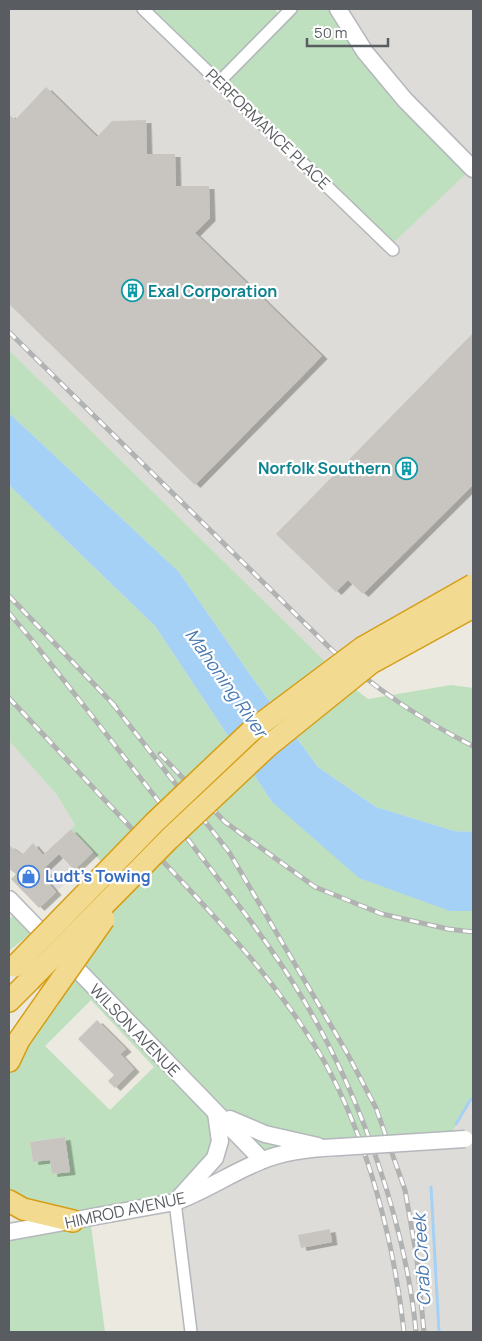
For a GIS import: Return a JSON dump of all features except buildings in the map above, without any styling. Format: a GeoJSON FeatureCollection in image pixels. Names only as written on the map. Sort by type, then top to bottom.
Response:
{"type":"FeatureCollection","features":[{"type":"Feature","properties":{"kind":"highway"},"geometry":{"type":"LineString","coordinates":[[9,1001],[15,967],[154,823],[250,732],[362,648],[473,585]]}},
{"type":"Feature","properties":{"kind":"highway"},"geometry":{"type":"LineString","coordinates":[[15,967],[144,864],[268,746],[371,663],[473,607]]}},
{"type":"Feature","properties":{"kind":"highway"},"geometry":{"type":"LineString","coordinates":[[9,1060],[19,1040],[49,996],[144,864]]}},
{"type":"Feature","properties":{"kind":"highway"},"geometry":{"type":"LineString","coordinates":[[9,1201],[24,1209],[73,1221]]}},
{"type":"Feature","properties":{"kind":"main road"},"geometry":{"type":"LineString","coordinates":[[338,9],[366,52],[405,100],[473,169]]}},
{"type":"Feature","properties":{"kind":"main road","name":"WILSON AVENUE"},"geometry":{"type":"LineString","coordinates":[[9,899],[262,1160]]}},
{"type":"Feature","properties":{"kind":"main road"},"geometry":{"type":"LineString","coordinates":[[216,1113],[264,1134],[332,1147],[469,1139]]}},
{"type":"Feature","properties":{"kind":"main road"},"geometry":{"type":"LineString","coordinates":[[175,1202],[207,1170],[215,1158],[220,1141],[216,1113]]}},
{"type":"Feature","properties":{"kind":"main road","name":"HIMROD AVENUE"},"geometry":{"type":"LineString","coordinates":[[9,1232],[175,1202],[197,1194],[262,1160],[332,1147]]}},
{"type":"Feature","properties":{"kind":"street","name":"PERFORMANCE PLACE"},"geometry":{"type":"LineString","coordinates":[[143,9],[393,250]]}},
{"type":"Feature","properties":{"kind":"street"},"geometry":{"type":"LineString","coordinates":[[219,82],[291,9]]}},
{"type":"Feature","properties":{"kind":"street"},"geometry":{"type":"LineString","coordinates":[[175,1202],[191,1332]]}},
{"type":"Feature","properties":{"kind":"shaded area"},"geometry":{"type":"Polygon","coordinates":[[[9,9],[143,9],[390,246],[338,9],[473,9],[473,607],[345,681],[9,350],[9,9]]]}},
{"type":"Feature","properties":{"kind":"shaded area"},"geometry":{"type":"Polygon","coordinates":[[[9,741],[57,795],[75,825],[52,847],[76,873],[56,892],[43,877],[47,873],[43,869],[50,862],[33,844],[22,855],[9,845],[9,741]]]}},
{"type":"Feature","properties":{"kind":"shaded area"},"geometry":{"type":"Polygon","coordinates":[[[473,1096],[473,1332],[191,1332],[175,1202],[216,1113],[461,1116],[473,1096]]]}},
{"type":"Feature","properties":{"kind":"green space"},"geometry":{"type":"Polygon","coordinates":[[[143,9],[275,9],[281,18],[291,9],[338,9],[472,168],[390,246],[143,9]]]}},
{"type":"Feature","properties":{"kind":"green space"},"geometry":{"type":"Polygon","coordinates":[[[9,350],[345,681],[368,699],[451,685],[473,688],[473,832],[454,831],[376,807],[318,767],[251,676],[179,572],[9,413],[9,350]]]}},
{"type":"Feature","properties":{"kind":"green space"},"geometry":{"type":"Polygon","coordinates":[[[9,485],[155,626],[272,802],[450,911],[473,911],[473,1096],[447,1140],[262,1160],[217,1114],[220,1141],[175,1202],[90,1218],[105,1332],[9,1332],[9,1232],[71,1221],[9,1201],[9,1061],[73,965],[35,930],[9,951],[9,919],[20,911],[35,929],[109,870],[71,829],[75,825],[57,795],[9,741],[9,485]],[[91,1000],[45,1046],[110,1110],[154,1067],[91,1000]],[[65,1137],[30,1142],[33,1162],[50,1160],[52,1174],[70,1172],[65,1137]]]}},
{"type":"Feature","properties":{"kind":"water","name":"Mahoning River"},"geometry":{"type":"Polygon","coordinates":[[[9,413],[179,572],[251,676],[318,767],[376,807],[454,831],[473,832],[473,911],[450,911],[359,878],[272,802],[155,626],[9,485],[9,413]]]}},
{"type":"Feature","properties":{"kind":"waterway","name":"Crab Creek"},"geometry":{"type":"LineString","coordinates":[[456,1124],[471,1099]]}},
{"type":"Feature","properties":{"kind":"waterway","name":"Crab Creek"},"geometry":{"type":"LineString","coordinates":[[431,1187],[439,1332]]}},
{"type":"Feature","properties":{"kind":"railway"},"geometry":{"type":"LineString","coordinates":[[9,332],[332,650],[365,678],[400,703],[435,726],[473,746]]}},
{"type":"Feature","properties":{"kind":"railway"},"geometry":{"type":"LineString","coordinates":[[9,596],[116,707]]}},
{"type":"Feature","properties":{"kind":"railway"},"geometry":{"type":"LineString","coordinates":[[9,613],[232,896],[263,938],[306,1004],[345,1079],[378,1163],[402,1249],[411,1291],[416,1332]]}},
{"type":"Feature","properties":{"kind":"railway"},"geometry":{"type":"LineString","coordinates":[[9,698],[225,928],[288,1005],[306,1032],[340,1092],[366,1158],[386,1228],[404,1332]]}},
{"type":"Feature","properties":{"kind":"railway"},"geometry":{"type":"LineString","coordinates":[[112,703],[229,852],[346,1051],[376,1108],[405,1190],[417,1259],[424,1332]]}},
{"type":"Feature","properties":{"kind":"railway"},"geometry":{"type":"LineString","coordinates":[[160,754],[225,822],[315,887],[382,914],[448,929],[473,932]]}},
{"type":"Feature","properties":{"kind":"place","name":"Exal Corporation"},"geometry":{"type":"Point","coordinates":[132,291]}},
{"type":"Feature","properties":{"kind":"place","name":"Norfolk Southern"},"geometry":{"type":"Point","coordinates":[407,468]}},
{"type":"Feature","properties":{"kind":"place","name":"Ludt's Towing"},"geometry":{"type":"Point","coordinates":[29,876]}}]}
